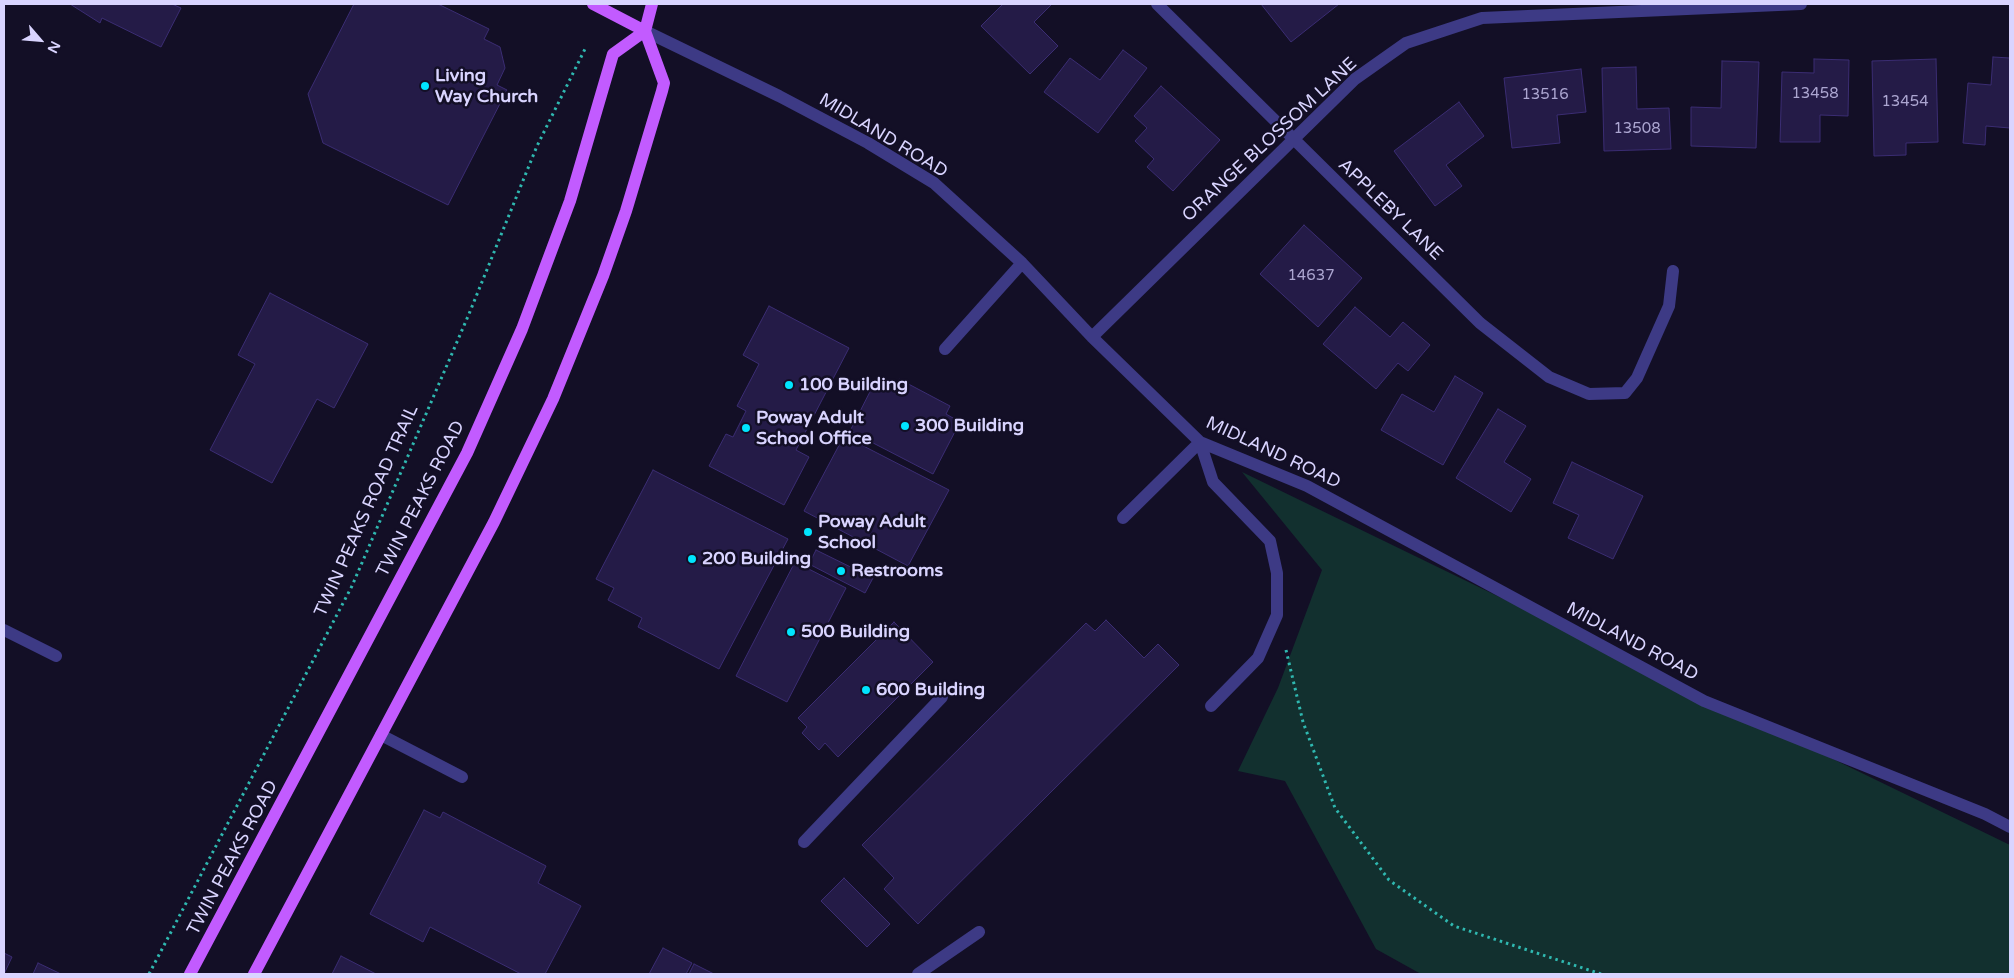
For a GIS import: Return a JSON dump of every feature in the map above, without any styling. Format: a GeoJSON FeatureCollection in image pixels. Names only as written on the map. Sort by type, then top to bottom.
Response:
{"type":"FeatureCollection","features":[{"type":"Feature","properties":{"kind":"main road","name":"MIDLAND ROAD"},"geometry":{"type":"LineString","coordinates":[[593,4],[646,31]]}},
{"type":"Feature","properties":{"kind":"main road"},"geometry":{"type":"LineString","coordinates":[[254,974],[498,513],[553,399],[603,276],[626,211],[664,83],[646,31],[652,4]]}},
{"type":"Feature","properties":{"kind":"main road","name":"TWIN PEAKS ROAD"},"geometry":{"type":"LineString","coordinates":[[190,974],[467,453],[522,329],[570,201],[614,54],[646,31]]}},
{"type":"Feature","properties":{"kind":"street","name":"APPLEBY LANE"},"geometry":{"type":"LineString","coordinates":[[1157,4],[1480,323],[1549,377],[1589,394],[1625,393],[1637,378],[1669,306],[1673,271]]}},
{"type":"Feature","properties":{"kind":"street","name":"ORANGE BLOSSOM LANE"},"geometry":{"type":"LineString","coordinates":[[1092,337],[1355,79],[1406,43],[1482,18],[1801,4]]}},
{"type":"Feature","properties":{"kind":"street","name":"MIDLAND ROAD"},"geometry":{"type":"LineString","coordinates":[[646,31],[779,96],[868,143],[934,183],[1022,263],[1092,337],[1200,442],[1307,486],[1704,701],[1985,814],[2010,827]]}},
{"type":"Feature","properties":{"kind":"street"},"geometry":{"type":"LineString","coordinates":[[945,349],[1022,263]]}},
{"type":"Feature","properties":{"kind":"street"},"geometry":{"type":"LineString","coordinates":[[1123,518],[1200,442],[1213,482],[1270,541],[1277,573],[1277,615],[1258,658],[1211,706]]}},
{"type":"Feature","properties":{"kind":"street"},"geometry":{"type":"LineString","coordinates":[[4,630],[56,656]]}},
{"type":"Feature","properties":{"kind":"street"},"geometry":{"type":"LineString","coordinates":[[804,842],[942,697]]}},
{"type":"Feature","properties":{"kind":"street"},"geometry":{"type":"LineString","coordinates":[[381,735],[462,777]]}},
{"type":"Feature","properties":{"kind":"street"},"geometry":{"type":"LineString","coordinates":[[918,974],[979,932]]}},
{"type":"Feature","properties":{"kind":"path","name":"TWIN PEAKS ROAD TRAIL"},"geometry":{"type":"LineString","coordinates":[[149,974],[352,586],[469,314],[537,146],[586,47]]}},
{"type":"Feature","properties":{"kind":"path"},"geometry":{"type":"LineString","coordinates":[[1277,615],[1303,722],[1335,808],[1389,880],[1454,926],[1601,974]]}},
{"type":"Feature","properties":{"kind":"green space"},"geometry":{"type":"Polygon","coordinates":[[[1242,472],[2010,845],[2010,974],[1421,974],[1376,949],[1285,781],[1238,771],[1278,688],[1322,570],[1242,472]]]}},
{"type":"Feature","properties":{"kind":"building"},"geometry":{"type":"Polygon","coordinates":[[[70,4],[172,4],[181,8],[161,47],[102,18],[100,23],[70,4]]]}},
{"type":"Feature","properties":{"kind":"building"},"geometry":{"type":"Polygon","coordinates":[[[354,4],[438,4],[489,29],[484,39],[500,47],[505,68],[497,85],[507,90],[448,205],[323,143],[308,94],[354,4]]]}},
{"type":"Feature","properties":{"kind":"building"},"geometry":{"type":"Polygon","coordinates":[[[1003,4],[1052,4],[1034,22],[1058,46],[1030,74],[981,26],[1003,4]]]}},
{"type":"Feature","properties":{"kind":"building"},"geometry":{"type":"Polygon","coordinates":[[[1261,4],[1339,4],[1291,42],[1261,4]]]}},
{"type":"Feature","properties":{"kind":"building"},"geometry":{"type":"Polygon","coordinates":[[[1123,50],[1147,68],[1098,133],[1044,92],[1070,58],[1100,80],[1123,50]]]}},
{"type":"Feature","properties":{"kind":"building"},"geometry":{"type":"Polygon","coordinates":[[[1993,57],[2010,58],[2010,128],[1986,126],[1985,145],[1963,143],[1968,83],[1991,85],[1993,57]]]}},
{"type":"Feature","properties":{"kind":"building"},"geometry":{"type":"Polygon","coordinates":[[[1814,59],[1849,60],[1848,116],[1820,115],[1820,142],[1780,142],[1782,72],[1814,73],[1814,59]]]}},
{"type":"Feature","properties":{"kind":"building"},"geometry":{"type":"Polygon","coordinates":[[[1936,59],[1938,142],[1906,143],[1906,155],[1874,156],[1872,61],[1936,59]]]}},
{"type":"Feature","properties":{"kind":"building"},"geometry":{"type":"Polygon","coordinates":[[[1722,61],[1759,62],[1756,148],[1691,146],[1691,107],[1721,108],[1722,61]]]}},
{"type":"Feature","properties":{"kind":"building"},"geometry":{"type":"Polygon","coordinates":[[[1636,67],[1637,109],[1669,108],[1671,149],[1604,151],[1602,68],[1636,67]]]}},
{"type":"Feature","properties":{"kind":"building"},"geometry":{"type":"Polygon","coordinates":[[[1581,69],[1586,112],[1557,115],[1560,143],[1512,148],[1504,78],[1581,69]]]}},
{"type":"Feature","properties":{"kind":"building"},"geometry":{"type":"Polygon","coordinates":[[[1161,86],[1220,140],[1173,191],[1147,167],[1154,159],[1135,141],[1147,128],[1134,116],[1161,86]]]}},
{"type":"Feature","properties":{"kind":"building"},"geometry":{"type":"Polygon","coordinates":[[[1459,102],[1484,136],[1446,165],[1462,186],[1435,206],[1394,151],[1459,102]]]}},
{"type":"Feature","properties":{"kind":"building"},"geometry":{"type":"Polygon","coordinates":[[[1304,225],[1362,278],[1318,327],[1260,274],[1304,225]]]}},
{"type":"Feature","properties":{"kind":"building"},"geometry":{"type":"Polygon","coordinates":[[[270,293],[368,344],[334,408],[317,399],[272,483],[210,450],[255,364],[238,355],[270,293]]]}},
{"type":"Feature","properties":{"kind":"building","name":"100 Building"},"geometry":{"type":"Polygon","coordinates":[[[769,306],[849,348],[796,450],[809,457],[784,505],[709,466],[726,434],[733,437],[746,411],[737,406],[759,364],[743,355],[769,306]]]}},
{"type":"Feature","properties":{"kind":"building"},"geometry":{"type":"Polygon","coordinates":[[[1355,307],[1390,337],[1403,322],[1430,345],[1408,371],[1398,363],[1376,389],[1323,344],[1355,307]]]}},
{"type":"Feature","properties":{"kind":"building"},"geometry":{"type":"Polygon","coordinates":[[[1455,376],[1483,393],[1443,465],[1381,430],[1402,394],[1434,412],[1455,376]]]}},
{"type":"Feature","properties":{"kind":"building","name":"300 Building"},"geometry":{"type":"Polygon","coordinates":[[[877,378],[895,387],[899,379],[950,406],[946,414],[960,422],[933,474],[850,431],[877,378]]]}},
{"type":"Feature","properties":{"kind":"building"},"geometry":{"type":"Polygon","coordinates":[[[1498,409],[1526,426],[1504,462],[1531,479],[1511,512],[1456,478],[1498,409]]]}},
{"type":"Feature","properties":{"kind":"building"},"geometry":{"type":"Polygon","coordinates":[[[844,436],[949,490],[908,566],[804,511],[844,436]]]}},
{"type":"Feature","properties":{"kind":"building"},"geometry":{"type":"Polygon","coordinates":[[[1572,462],[1643,496],[1613,559],[1568,538],[1579,515],[1553,503],[1572,462]]]}},
{"type":"Feature","properties":{"kind":"building","name":"200 Building"},"geometry":{"type":"Polygon","coordinates":[[[653,470],[788,539],[719,669],[638,627],[642,618],[608,600],[614,588],[596,579],[653,470]]]}},
{"type":"Feature","properties":{"kind":"building","name":"Restrooms"},"geometry":{"type":"Polygon","coordinates":[[[816,550],[873,578],[865,593],[809,564],[816,550]]]}},
{"type":"Feature","properties":{"kind":"building","name":"500 Building"},"geometry":{"type":"Polygon","coordinates":[[[795,562],[846,588],[787,702],[736,676],[795,562]]]}},
{"type":"Feature","properties":{"kind":"building"},"geometry":{"type":"Polygon","coordinates":[[[1106,620],[1144,658],[1158,644],[1179,665],[918,924],[884,889],[894,878],[862,845],[1086,623],[1095,631],[1106,620]]]}},
{"type":"Feature","properties":{"kind":"building","name":"600 Building"},"geometry":{"type":"Polygon","coordinates":[[[894,622],[933,662],[838,757],[825,743],[819,750],[802,733],[807,727],[798,718],[894,622]]]}},
{"type":"Feature","properties":{"kind":"building"},"geometry":{"type":"Polygon","coordinates":[[[424,810],[440,818],[443,812],[546,866],[538,883],[581,906],[545,974],[521,974],[430,927],[423,942],[370,914],[424,810]]]}},
{"type":"Feature","properties":{"kind":"building"},"geometry":{"type":"Polygon","coordinates":[[[844,878],[890,924],[867,947],[821,901],[844,878]]]}},
{"type":"Feature","properties":{"kind":"building"},"geometry":{"type":"Polygon","coordinates":[[[663,948],[692,963],[686,974],[649,974],[663,948]]]}},
{"type":"Feature","properties":{"kind":"building"},"geometry":{"type":"Polygon","coordinates":[[[4,953],[12,957],[4,974],[4,953]]]}},
{"type":"Feature","properties":{"kind":"building"},"geometry":{"type":"Polygon","coordinates":[[[341,956],[376,974],[332,974],[341,956]]]}},
{"type":"Feature","properties":{"kind":"building"},"geometry":{"type":"Polygon","coordinates":[[[38,963],[61,974],[33,974],[38,963]]]}},
{"type":"Feature","properties":{"kind":"building"},"geometry":{"type":"Polygon","coordinates":[[[694,964],[714,974],[689,974],[694,964]]]}},
{"type":"Feature","properties":{"kind":"place","name":"Living Way Church"},"geometry":{"type":"Point","coordinates":[425,86]}},
{"type":"Feature","properties":{"kind":"place","name":"100 Building"},"geometry":{"type":"Point","coordinates":[789,385]}},
{"type":"Feature","properties":{"kind":"place","name":"300 Building"},"geometry":{"type":"Point","coordinates":[905,426]}},
{"type":"Feature","properties":{"kind":"place","name":"Poway Adult School Office"},"geometry":{"type":"Point","coordinates":[746,428]}},
{"type":"Feature","properties":{"kind":"place","name":"Poway Adult School"},"geometry":{"type":"Point","coordinates":[808,532]}},
{"type":"Feature","properties":{"kind":"place","name":"200 Building"},"geometry":{"type":"Point","coordinates":[692,559]}},
{"type":"Feature","properties":{"kind":"place","name":"Restrooms"},"geometry":{"type":"Point","coordinates":[841,571]}},
{"type":"Feature","properties":{"kind":"place","name":"500 Building"},"geometry":{"type":"Point","coordinates":[791,632]}},
{"type":"Feature","properties":{"kind":"place","name":"600 Building"},"geometry":{"type":"Point","coordinates":[866,690]}}]}
